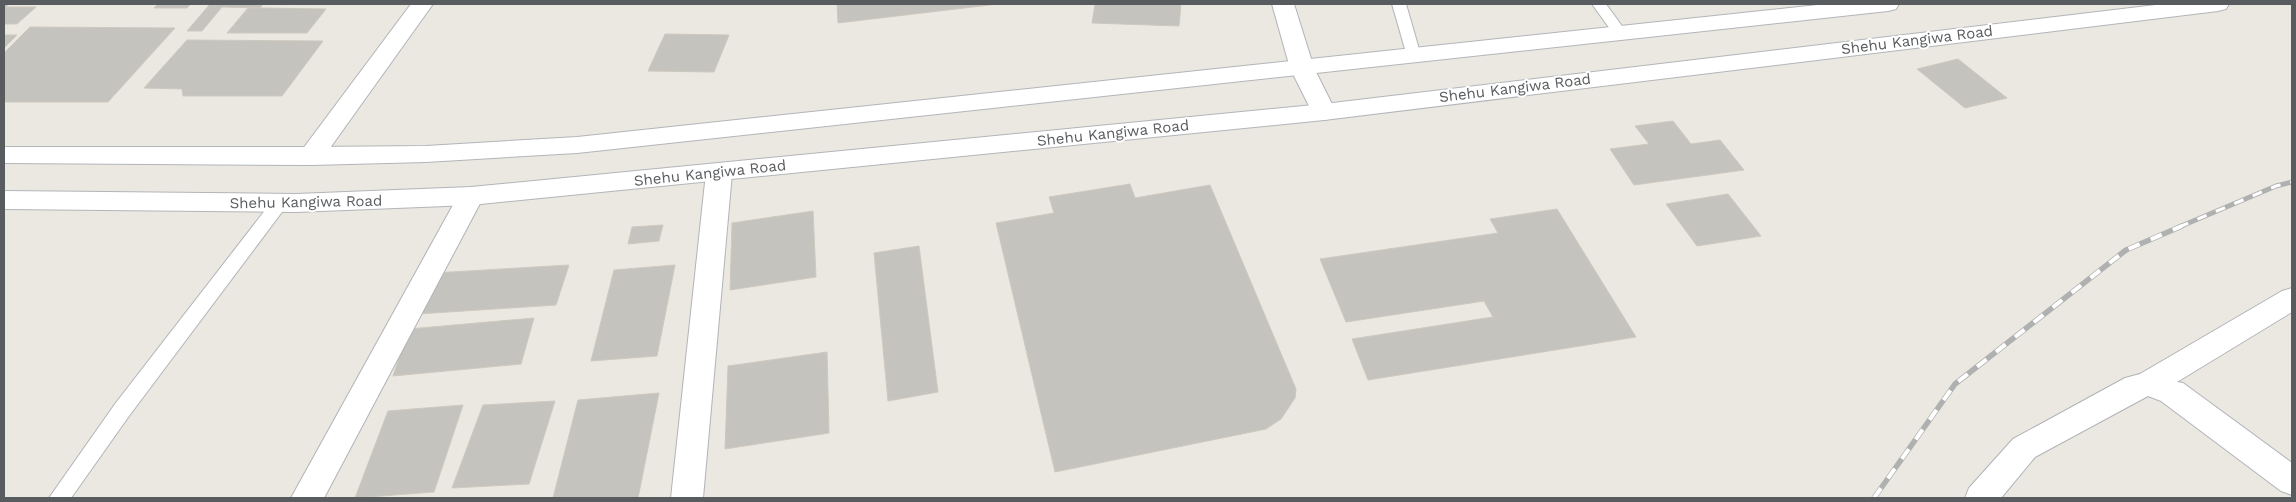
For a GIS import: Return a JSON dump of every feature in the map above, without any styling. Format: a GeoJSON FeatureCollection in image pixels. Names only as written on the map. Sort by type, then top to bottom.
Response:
{"type":"FeatureCollection","features":[{"type":"Feature","properties":{"kind":"main road"},"geometry":{"type":"LineString","coordinates":[[311,156],[422,4]]}},
{"type":"Feature","properties":{"kind":"main road"},"geometry":{"type":"LineString","coordinates":[[1283,4],[1302,68],[1324,112]]}},
{"type":"Feature","properties":{"kind":"main road"},"geometry":{"type":"LineString","coordinates":[[4,155],[311,156],[426,154],[577,145],[1888,4]]}},
{"type":"Feature","properties":{"kind":"main road","name":"Shehu Kangiwa Road"},"geometry":{"type":"LineString","coordinates":[[4,200],[279,204],[400,201],[471,196],[1324,112],[2218,4]]}},
{"type":"Feature","properties":{"kind":"main road"},"geometry":{"type":"LineString","coordinates":[[688,498],[719,173]]}},
{"type":"Feature","properties":{"kind":"main road"},"geometry":{"type":"LineString","coordinates":[[307,498],[471,196]]}},
{"type":"Feature","properties":{"kind":"main road"},"geometry":{"type":"LineString","coordinates":[[1981,498],[2024,448],[2136,387],[2148,384],[2292,300]]}},
{"type":"Feature","properties":{"kind":"main road"},"geometry":{"type":"LineString","coordinates":[[2148,384],[2172,392],[2292,482]]}},
{"type":"Feature","properties":{"kind":"lane"},"geometry":{"type":"LineString","coordinates":[[1399,4],[1414,56]]}},
{"type":"Feature","properties":{"kind":"lane"},"geometry":{"type":"LineString","coordinates":[[1599,4],[1620,33]]}},
{"type":"Feature","properties":{"kind":"lane"},"geometry":{"type":"LineString","coordinates":[[60,498],[122,410],[279,204]]}},
{"type":"Feature","properties":{"kind":"building"},"geometry":{"type":"Polygon","coordinates":[[[4,4],[9,4],[6,7],[36,7],[17,24],[4,24],[4,4]]]}},
{"type":"Feature","properties":{"kind":"building"},"geometry":{"type":"Polygon","coordinates":[[[158,4],[191,4],[187,8],[154,8],[158,4]]]}},
{"type":"Feature","properties":{"kind":"building"},"geometry":{"type":"Polygon","coordinates":[[[210,4],[263,4],[260,8],[222,7],[202,31],[187,31],[210,4]]]}},
{"type":"Feature","properties":{"kind":"building"},"geometry":{"type":"Polygon","coordinates":[[[837,4],[998,4],[838,23],[837,4]]]}},
{"type":"Feature","properties":{"kind":"building"},"geometry":{"type":"Polygon","coordinates":[[[1095,4],[1181,4],[1179,26],[1092,23],[1095,4]]]}},
{"type":"Feature","properties":{"kind":"building"},"geometry":{"type":"Polygon","coordinates":[[[248,8],[326,9],[307,33],[227,33],[248,8]]]}},
{"type":"Feature","properties":{"kind":"building"},"geometry":{"type":"Polygon","coordinates":[[[30,27],[175,28],[108,102],[4,102],[4,53],[30,27]]]}},
{"type":"Feature","properties":{"kind":"building"},"geometry":{"type":"Polygon","coordinates":[[[665,34],[729,35],[714,72],[648,71],[665,34]]]}},
{"type":"Feature","properties":{"kind":"building"},"geometry":{"type":"Polygon","coordinates":[[[4,35],[17,35],[4,48],[4,35]]]}},
{"type":"Feature","properties":{"kind":"building"},"geometry":{"type":"Polygon","coordinates":[[[187,40],[323,41],[282,96],[183,96],[182,89],[144,88],[187,40]]]}},
{"type":"Feature","properties":{"kind":"building"},"geometry":{"type":"Polygon","coordinates":[[[1958,59],[2007,98],[1965,108],[1917,69],[1958,59]]]}},
{"type":"Feature","properties":{"kind":"building"},"geometry":{"type":"Polygon","coordinates":[[[1673,121],[1691,144],[1720,140],[1744,170],[1634,185],[1610,149],[1649,144],[1635,126],[1673,121]]]}},
{"type":"Feature","properties":{"kind":"building"},"geometry":{"type":"Polygon","coordinates":[[[1130,184],[1135,198],[1210,185],[1296,389],[1295,398],[1281,419],[1266,429],[1055,472],[996,223],[1054,213],[1049,197],[1130,184]]]}},
{"type":"Feature","properties":{"kind":"building"},"geometry":{"type":"Polygon","coordinates":[[[1728,194],[1761,236],[1697,246],[1666,204],[1728,194]]]}},
{"type":"Feature","properties":{"kind":"building"},"geometry":{"type":"Polygon","coordinates":[[[1557,209],[1636,337],[1368,380],[1352,339],[1493,317],[1484,301],[1346,322],[1320,259],[1498,233],[1490,219],[1557,209]]]}},
{"type":"Feature","properties":{"kind":"building"},"geometry":{"type":"Polygon","coordinates":[[[813,211],[816,277],[730,290],[732,223],[813,211]]]}},
{"type":"Feature","properties":{"kind":"building"},"geometry":{"type":"Polygon","coordinates":[[[663,225],[659,241],[628,244],[632,227],[663,225]]]}},
{"type":"Feature","properties":{"kind":"building"},"geometry":{"type":"Polygon","coordinates":[[[919,246],[938,392],[888,401],[874,253],[919,246]]]}},
{"type":"Feature","properties":{"kind":"building"},"geometry":{"type":"Polygon","coordinates":[[[569,265],[556,305],[418,314],[434,273],[569,265]]]}},
{"type":"Feature","properties":{"kind":"building"},"geometry":{"type":"Polygon","coordinates":[[[675,265],[657,356],[591,361],[614,270],[675,265]]]}},
{"type":"Feature","properties":{"kind":"building"},"geometry":{"type":"Polygon","coordinates":[[[534,318],[521,364],[393,376],[409,329],[534,318]]]}},
{"type":"Feature","properties":{"kind":"building"},"geometry":{"type":"Polygon","coordinates":[[[827,352],[829,433],[725,449],[728,366],[827,352]]]}},
{"type":"Feature","properties":{"kind":"building"},"geometry":{"type":"Polygon","coordinates":[[[659,393],[638,498],[553,498],[578,400],[659,393]]]}},
{"type":"Feature","properties":{"kind":"building"},"geometry":{"type":"Polygon","coordinates":[[[555,401],[529,484],[452,488],[483,405],[555,401]]]}},
{"type":"Feature","properties":{"kind":"building"},"geometry":{"type":"Polygon","coordinates":[[[463,405],[434,492],[355,498],[388,411],[463,405]]]}},
{"type":"Feature","properties":{"kind":"railway"},"geometry":{"type":"LineString","coordinates":[[2179,227],[2276,186],[2292,182]]}},
{"type":"Feature","properties":{"kind":"railway"},"geometry":{"type":"LineString","coordinates":[[1874,498],[1955,384],[2126,250],[2182,226]]}}]}
